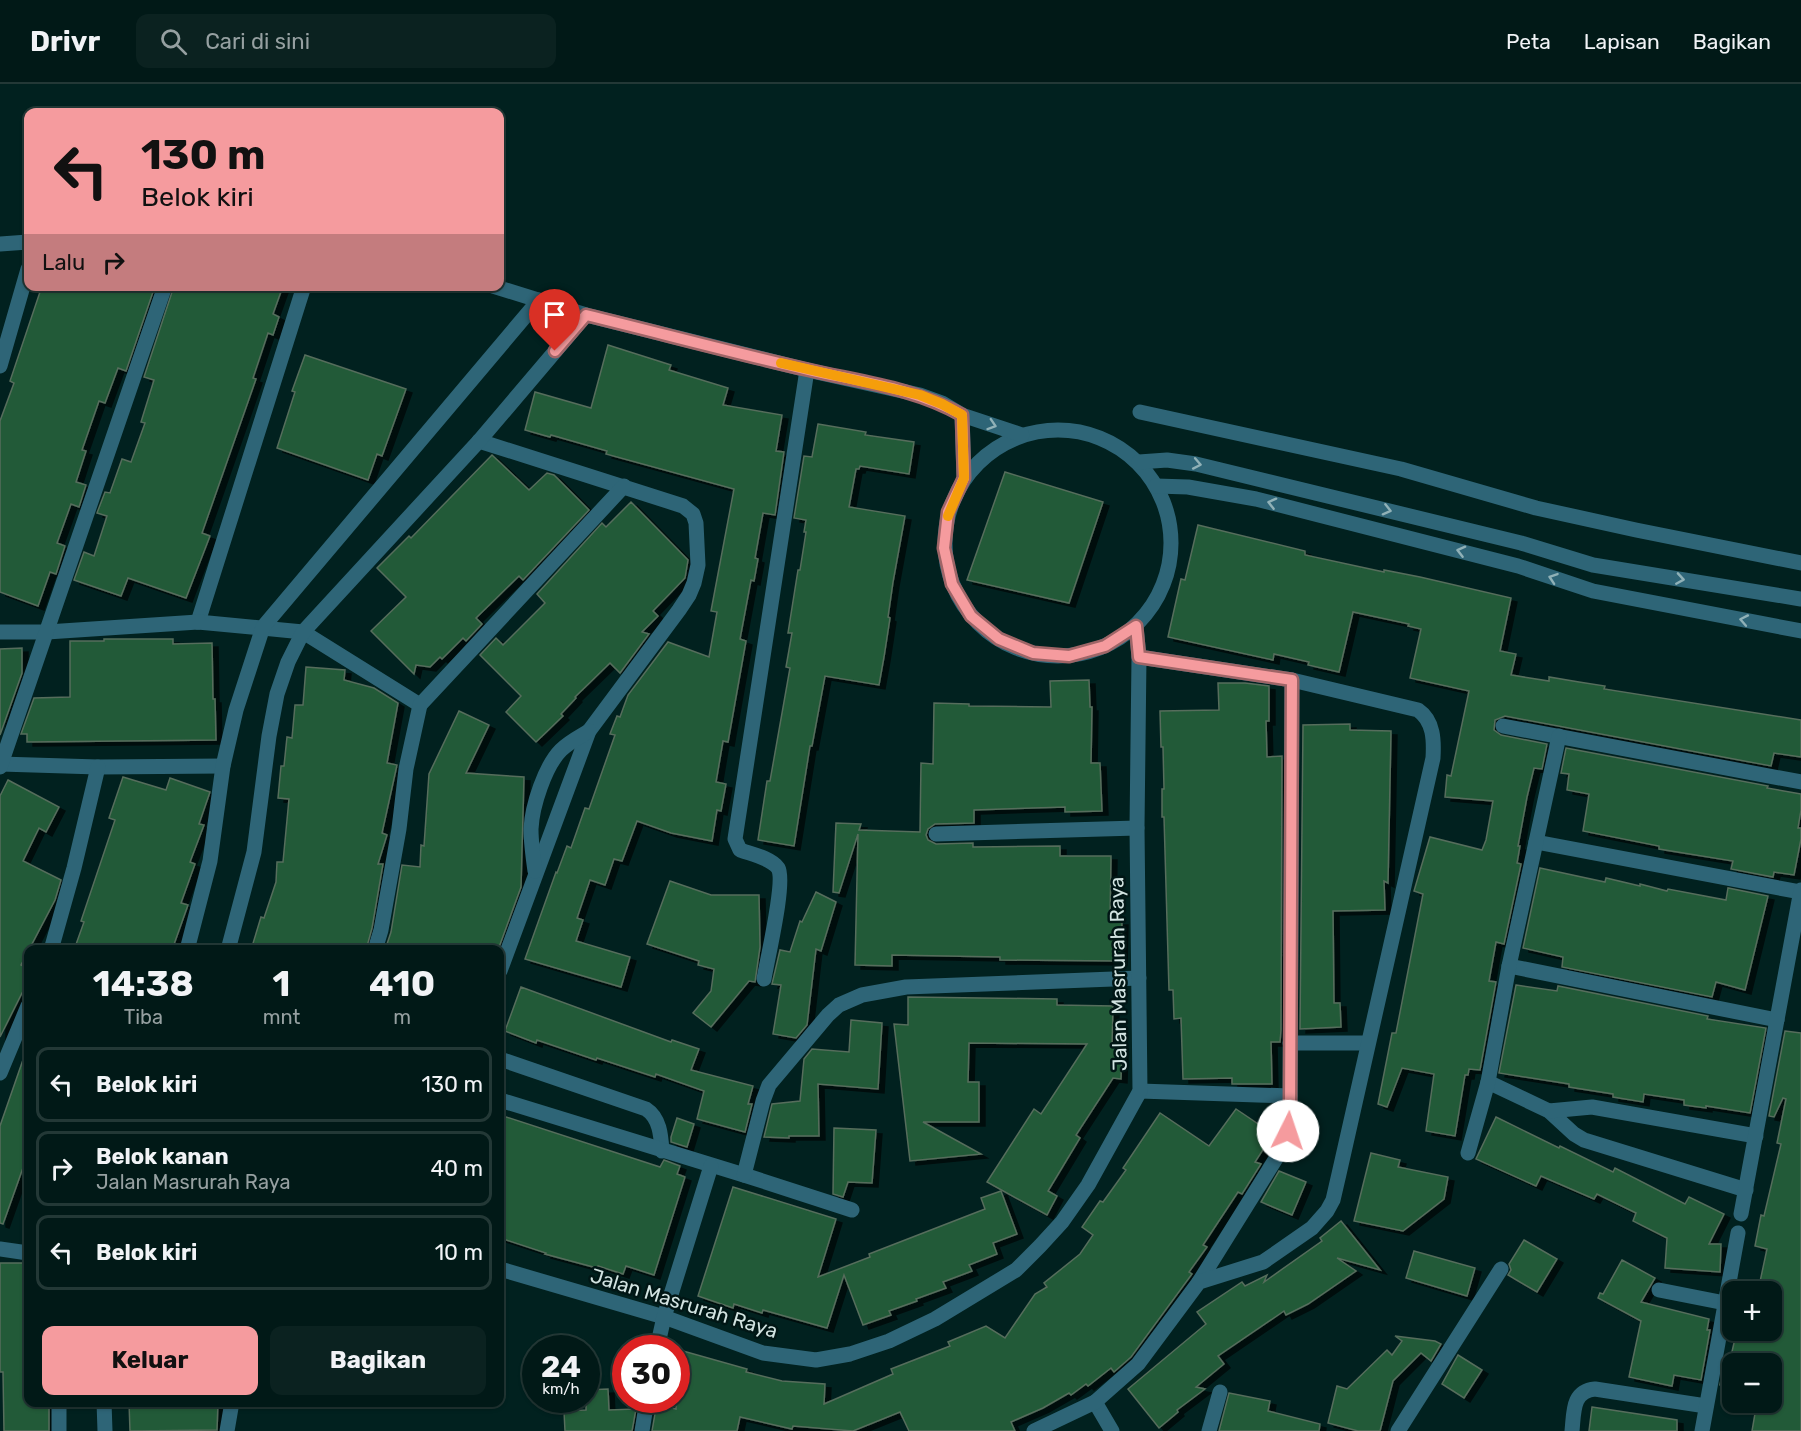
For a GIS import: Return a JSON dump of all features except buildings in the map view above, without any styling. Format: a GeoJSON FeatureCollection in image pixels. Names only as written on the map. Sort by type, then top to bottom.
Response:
{"type":"FeatureCollection","features":[{"type":"Feature","properties":{"kind":"street"},"geometry":{"type":"LineString","coordinates":[[0,244],[24,242]]}},
{"type":"Feature","properties":{"kind":"street"},"geometry":{"type":"LineString","coordinates":[[0,366],[24,283]]}},
{"type":"Feature","properties":{"kind":"street"},"geometry":{"type":"LineString","coordinates":[[504,289],[586,315],[807,370],[920,395],[962,415],[1023,435]]}},
{"type":"Feature","properties":{"kind":"street"},"geometry":{"type":"LineString","coordinates":[[163,291],[1,765],[223,766]]}},
{"type":"Feature","properties":{"kind":"street"},"geometry":{"type":"LineString","coordinates":[[198,622],[302,291]]}},
{"type":"Feature","properties":{"kind":"street"},"geometry":{"type":"LineString","coordinates":[[188,945],[210,861],[223,766],[236,710],[263,627],[539,300]]}},
{"type":"Feature","properties":{"kind":"street"},"geometry":{"type":"LineString","coordinates":[[229,945],[254,852],[269,736],[277,694],[288,662],[303,632],[479,441],[586,315]]}},
{"type":"Feature","properties":{"kind":"street"},"geometry":{"type":"LineString","coordinates":[[764,979],[780,888],[779,869],[773,862],[740,850],[735,839],[807,370]]}},
{"type":"Feature","properties":{"kind":"street"},"geometry":{"type":"LineString","coordinates":[[1140,412],[1401,469],[1536,507],[1636,530],[1801,563]]}},
{"type":"Feature","properties":{"kind":"street"},"geometry":{"type":"LineString","coordinates":[[962,415],[964,478]]}},
{"type":"Feature","properties":{"kind":"street"},"geometry":{"type":"LineString","coordinates":[[1058,429],[1094,435],[1121,447],[1139,462],[1156,486],[1172,530],[1170,565],[1158,598],[1136,626],[1105,646],[1069,656],[1033,653],[999,639],[978,622],[971,616],[952,584],[944,548],[948,512],[964,478],[990,452],[1023,435],[1058,429]]}},
{"type":"Feature","properties":{"kind":"street"},"geometry":{"type":"LineString","coordinates":[[479,441],[683,506],[693,514],[696,523],[698,565],[689,595],[589,731],[504,960]]}},
{"type":"Feature","properties":{"kind":"street"},"geometry":{"type":"LineString","coordinates":[[1139,462],[1167,460],[1196,464],[1521,543],[1593,565],[1801,599]]}},
{"type":"Feature","properties":{"kind":"street"},"geometry":{"type":"LineString","coordinates":[[376,945],[399,829],[406,769],[420,705],[624,486]]}},
{"type":"Feature","properties":{"kind":"street"},"geometry":{"type":"LineString","coordinates":[[1156,486],[1188,487],[1256,500],[1518,566],[1593,591],[1801,631]]}},
{"type":"Feature","properties":{"kind":"street"},"geometry":{"type":"LineString","coordinates":[[1636,599],[1642,573]]}},
{"type":"Feature","properties":{"kind":"street"},"geometry":{"type":"LineString","coordinates":[[0,632],[48,632],[198,622],[303,632],[420,705]]}},
{"type":"Feature","properties":{"kind":"street","name":"Jalan Masrurah Raya"},"geometry":{"type":"LineString","coordinates":[[504,1270],[664,1317],[763,1353],[816,1360],[850,1354],[889,1341],[935,1319],[1016,1270],[1062,1222],[1099,1167],[1140,1091],[1137,828],[1139,657],[1136,626]]}},
{"type":"Feature","properties":{"kind":"street"},"geometry":{"type":"LineString","coordinates":[[1139,657],[1292,680],[1418,710],[1427,718],[1432,734],[1433,758],[1333,1200],[1327,1211],[1312,1228],[1263,1262],[1199,1282]]}},
{"type":"Feature","properties":{"kind":"street"},"geometry":{"type":"LineString","coordinates":[[1034,1431],[1095,1402],[1138,1364],[1199,1282],[1285,1141],[1290,1121],[1292,680]]}},
{"type":"Feature","properties":{"kind":"street"},"geometry":{"type":"LineString","coordinates":[[1503,726],[1801,782]]}},
{"type":"Feature","properties":{"kind":"street"},"geometry":{"type":"LineString","coordinates":[[535,878],[531,830],[534,805],[553,761],[561,750],[589,731]]}},
{"type":"Feature","properties":{"kind":"street"},"geometry":{"type":"LineString","coordinates":[[1468,1153],[1488,1082],[1509,966],[1559,736]]}},
{"type":"Feature","properties":{"kind":"street"},"geometry":{"type":"LineString","coordinates":[[52,945],[74,868],[98,767]]}},
{"type":"Feature","properties":{"kind":"street"},"geometry":{"type":"LineString","coordinates":[[936,834],[1137,828]]}},
{"type":"Feature","properties":{"kind":"street"},"geometry":{"type":"LineString","coordinates":[[1536,842],[1801,891],[1795,958],[1777,1020],[1741,1214]]}},
{"type":"Feature","properties":{"kind":"street"},"geometry":{"type":"LineString","coordinates":[[1509,966],[1777,1020]]}},
{"type":"Feature","properties":{"kind":"street"},"geometry":{"type":"LineString","coordinates":[[744,1175],[763,1101],[770,1085],[828,1015],[849,1000],[880,991],[906,987],[1139,978]]}},
{"type":"Feature","properties":{"kind":"street"},"geometry":{"type":"LineString","coordinates":[[0,1073],[24,1016]]}},
{"type":"Feature","properties":{"kind":"street"},"geometry":{"type":"LineString","coordinates":[[1290,1043],[1368,1043]]}},
{"type":"Feature","properties":{"kind":"street"},"geometry":{"type":"LineString","coordinates":[[504,1060],[646,1109],[656,1118],[661,1134],[662,1151]]}},
{"type":"Feature","properties":{"kind":"street"},"geometry":{"type":"LineString","coordinates":[[1488,1082],[1550,1111],[1574,1134],[1584,1140],[1746,1190]]}},
{"type":"Feature","properties":{"kind":"street"},"geometry":{"type":"LineString","coordinates":[[1140,1091],[1290,1096]]}},
{"type":"Feature","properties":{"kind":"street"},"geometry":{"type":"LineString","coordinates":[[504,1101],[852,1210]]}},
{"type":"Feature","properties":{"kind":"street"},"geometry":{"type":"LineString","coordinates":[[1550,1111],[1592,1107],[1756,1136]]}},
{"type":"Feature","properties":{"kind":"street"},"geometry":{"type":"LineString","coordinates":[[660,1335],[711,1166]]}},
{"type":"Feature","properties":{"kind":"street"},"geometry":{"type":"LineString","coordinates":[[1729,1281],[1738,1233]]}},
{"type":"Feature","properties":{"kind":"street"},"geometry":{"type":"LineString","coordinates":[[0,1249],[24,1252]]}},
{"type":"Feature","properties":{"kind":"street"},"geometry":{"type":"LineString","coordinates":[[1398,1431],[1501,1269]]}},
{"type":"Feature","properties":{"kind":"street"},"geometry":{"type":"LineString","coordinates":[[1659,1290],[1722,1303]]}},
{"type":"Feature","properties":{"kind":"street"},"geometry":{"type":"LineString","coordinates":[[1702,1431],[1722,1320]]}},
{"type":"Feature","properties":{"kind":"street"},"geometry":{"type":"LineString","coordinates":[[1572,1431],[1576,1401],[1579,1395],[1588,1390],[1595,1389],[1706,1406]]}},
{"type":"Feature","properties":{"kind":"street"},"geometry":{"type":"LineString","coordinates":[[1209,1431],[1220,1392]]}},
{"type":"Feature","properties":{"kind":"street"},"geometry":{"type":"LineString","coordinates":[[1095,1402],[1112,1431]]}},
{"type":"Feature","properties":{"kind":"street"},"geometry":{"type":"LineString","coordinates":[[59,1407],[59,1431]]}},
{"type":"Feature","properties":{"kind":"street"},"geometry":{"type":"LineString","coordinates":[[104,1407],[105,1431]]}},
{"type":"Feature","properties":{"kind":"street"},"geometry":{"type":"LineString","coordinates":[[227,1431],[231,1407]]}},
{"type":"Feature","properties":{"kind":"street"},"geometry":{"type":"LineString","coordinates":[[642,1431],[645,1413]]}},
{"type":"Feature","properties":{"kind":"slow traffic"},"geometry":{"type":"LineString","coordinates":[[781,363],[920,395],[962,415],[964,478],[948,516]]}},
{"type":"Feature","properties":{"kind":"route"},"geometry":{"type":"LineString","coordinates":[[555,351],[586,315],[807,370],[920,395],[942,404],[962,415],[964,478],[948,512],[944,548],[952,584],[971,616],[999,639],[1033,653],[1069,656],[1105,646],[1136,626],[1139,657],[1292,680],[1290,1112],[1288,1131]]}}]}
